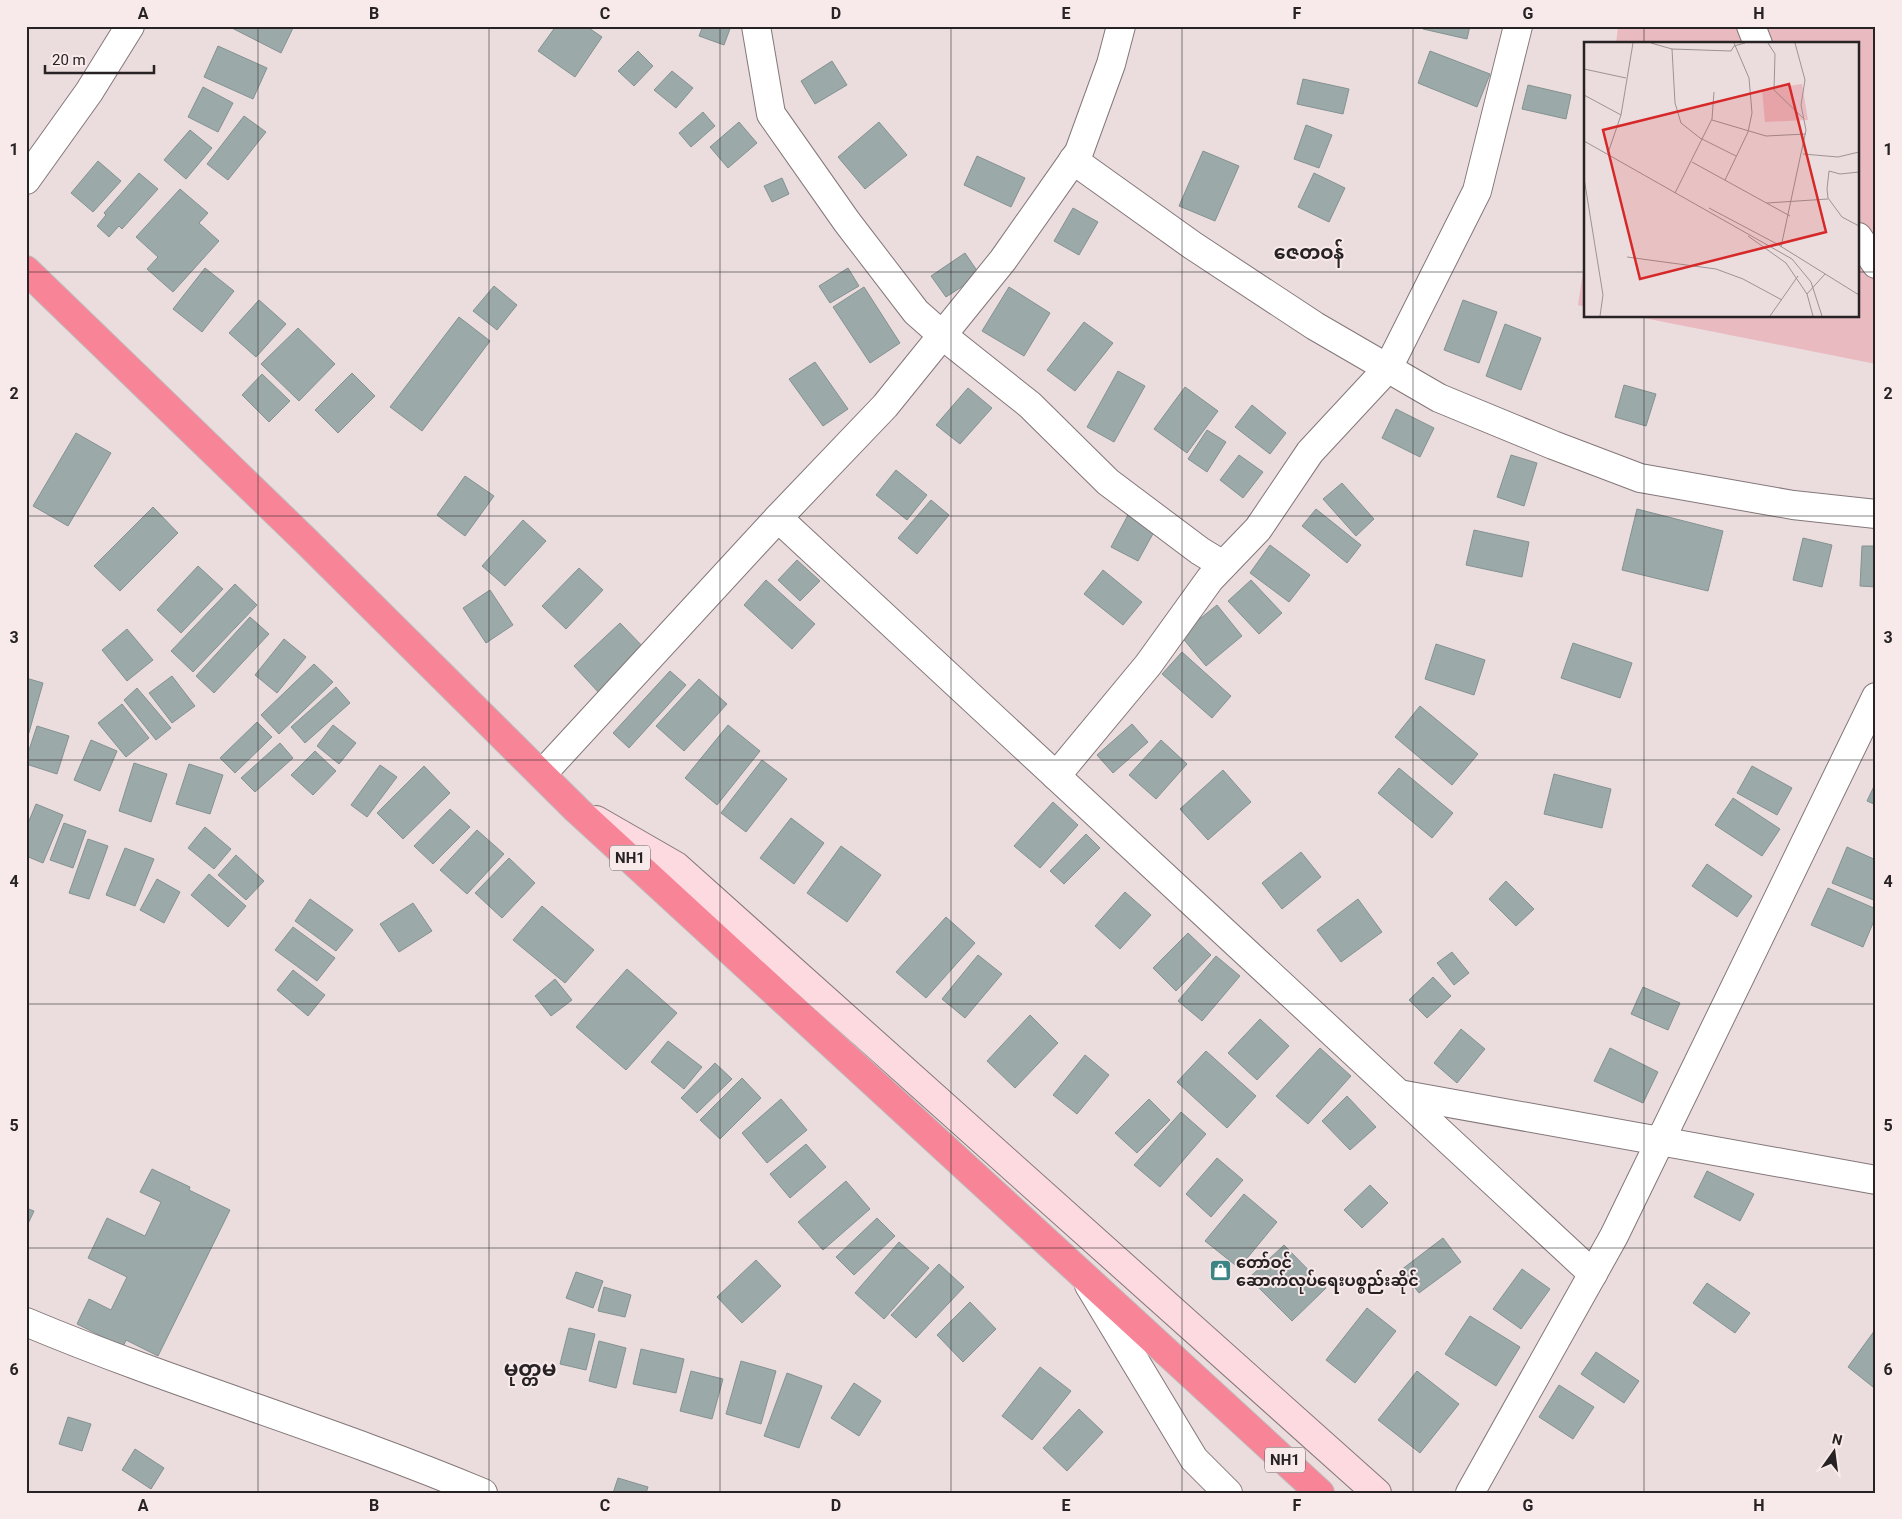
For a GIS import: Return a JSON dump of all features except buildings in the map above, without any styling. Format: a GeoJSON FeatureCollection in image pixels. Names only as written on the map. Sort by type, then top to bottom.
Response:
{"type":"FeatureCollection","features":[{"type":"Feature","properties":{"kind":"highway","name":"NH1"},"geometry":{"type":"LineString","coordinates":[[26,270],[298,533],[577,810],[1320,1493]]}},
{"type":"Feature","properties":{"kind":"street"},"geometry":{"type":"LineString","coordinates":[[26,180],[89,92],[130,26]]}},
{"type":"Feature","properties":{"kind":"street"},"geometry":{"type":"LineString","coordinates":[[756,26],[771,114],[847,222],[916,312],[1030,405],[1108,482],[1200,551],[1223,565]]}},
{"type":"Feature","properties":{"kind":"street"},"geometry":{"type":"LineString","coordinates":[[542,774],[778,518],[885,406],[1003,260],[1079,152],[1111,64],[1120,26]]}},
{"type":"Feature","properties":{"kind":"street"},"geometry":{"type":"LineString","coordinates":[[1056,776],[1148,665],[1210,579],[1258,528],[1310,452],[1388,368],[1477,191],[1518,26]]}},
{"type":"Feature","properties":{"kind":"street"},"geometry":{"type":"LineString","coordinates":[[1751,26],[1757,42]]}},
{"type":"Feature","properties":{"kind":"street"},"geometry":{"type":"LineString","coordinates":[[1073,160],[1225,267],[1315,326],[1439,398],[1553,445],[1640,478],[1793,505],[1876,514]]}},
{"type":"Feature","properties":{"kind":"street"},"geometry":{"type":"LineString","coordinates":[[1860,240],[1876,264]]}},
{"type":"Feature","properties":{"kind":"street"},"geometry":{"type":"LineString","coordinates":[[778,518],[1593,1274]]}},
{"type":"Feature","properties":{"kind":"street"},"geometry":{"type":"LineString","coordinates":[[1470,1493],[1614,1236],[1874,707]]}},
{"type":"Feature","properties":{"kind":"street"},"geometry":{"type":"LineString","coordinates":[[577,810],[676,866],[1377,1493]]}},
{"type":"Feature","properties":{"kind":"street"},"geometry":{"type":"LineString","coordinates":[[1399,1094],[1876,1180]]}},
{"type":"Feature","properties":{"kind":"street"},"geometry":{"type":"LineString","coordinates":[[1082,1274],[1194,1459],[1228,1493]]}},
{"type":"Feature","properties":{"kind":"street"},"geometry":{"type":"LineString","coordinates":[[26,1322],[74,1342],[443,1476],[483,1493]]}},
{"type":"Feature","properties":{"kind":"shaded area"},"geometry":{"type":"Polygon","coordinates":[[[1618,26],[1876,26],[1876,364],[1644,318],[1860,318],[1860,42],[1616,42],[1618,26]]]}},
{"type":"Feature","properties":{"kind":"shaded area"},"geometry":{"type":"Polygon","coordinates":[[[1584,265],[1584,306],[1578,305],[1584,265]]]}},
{"type":"Feature","properties":{"kind":"place","name":"တော်ဝင် ဆောက်လုပ်ရေးပစ္စည်းဆိုင်"},"geometry":{"type":"Point","coordinates":[1220,1271]}},
{"type":"Feature","properties":{"kind":"district","name":"ဇေတဝန်"},"geometry":{"type":"Point","coordinates":[1309,252]}},
{"type":"Feature","properties":{"kind":"district","name":"မုတ္တမ"},"geometry":{"type":"Point","coordinates":[530,1369]}}]}
